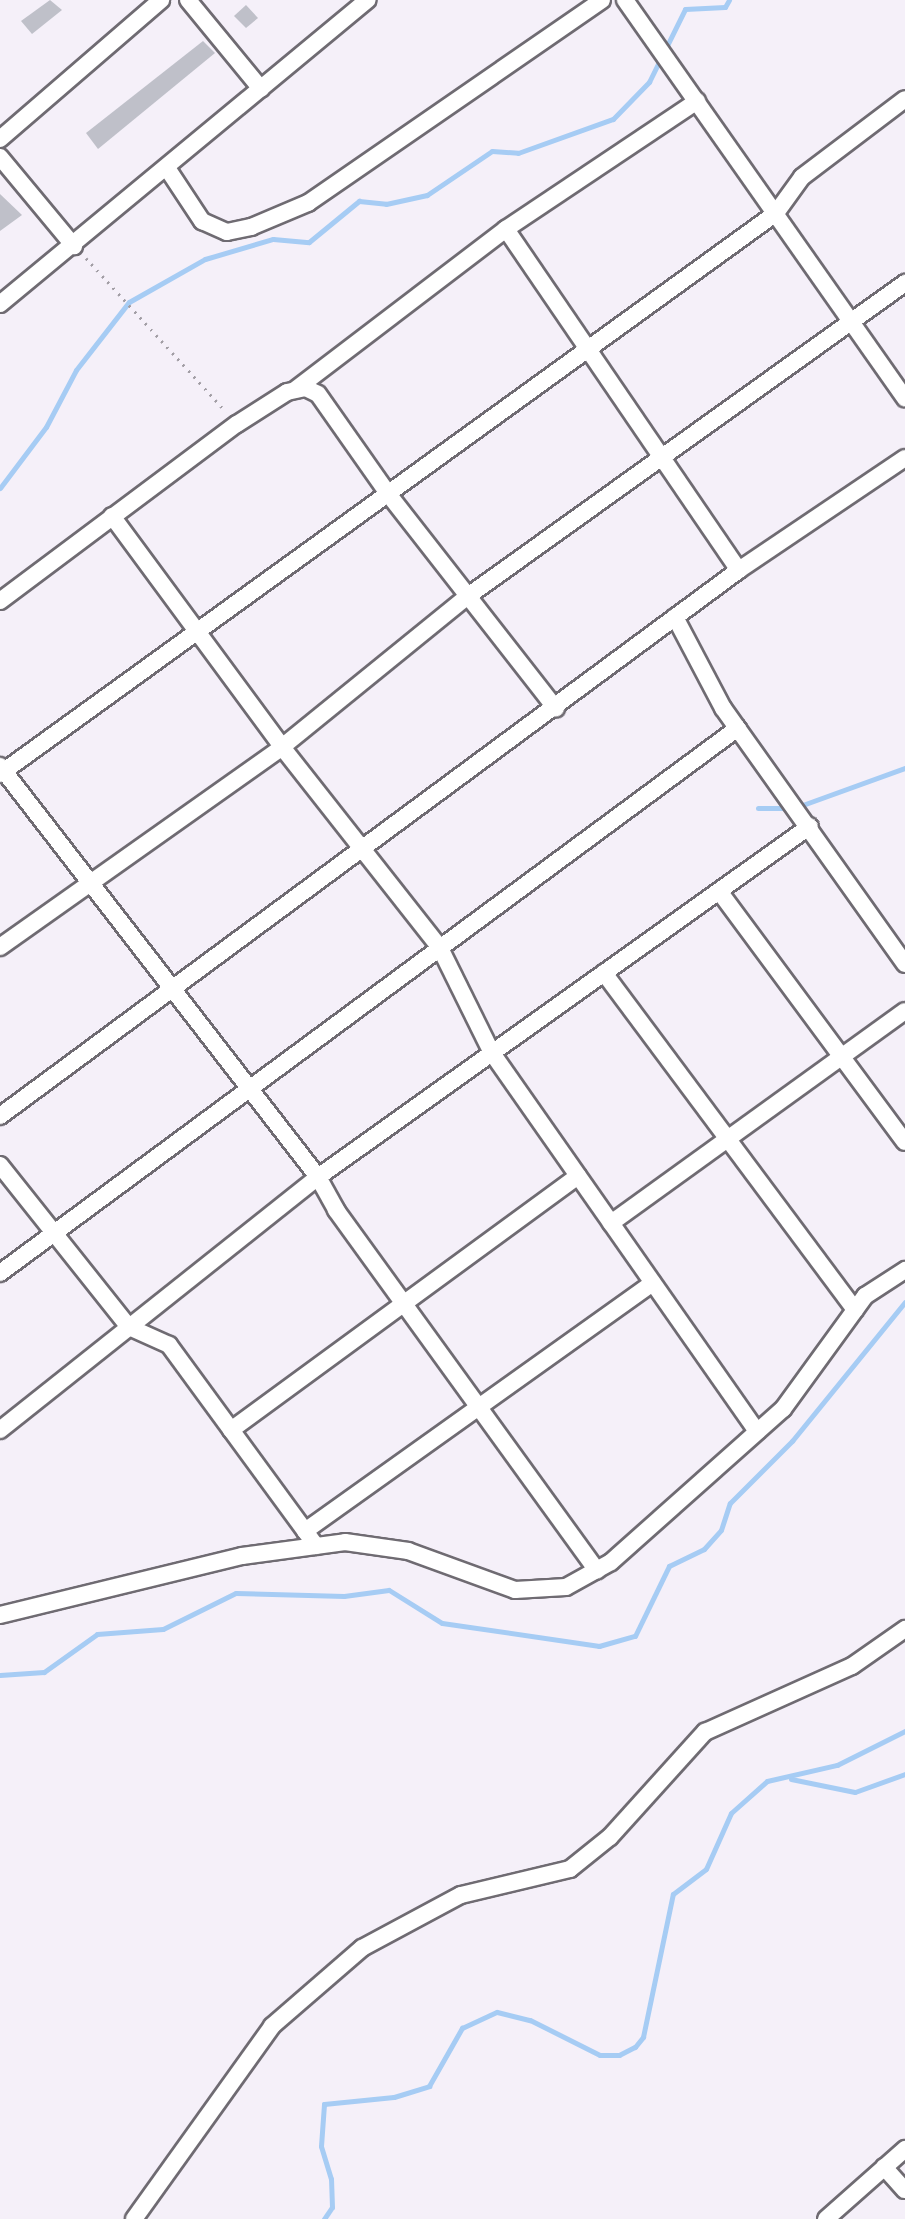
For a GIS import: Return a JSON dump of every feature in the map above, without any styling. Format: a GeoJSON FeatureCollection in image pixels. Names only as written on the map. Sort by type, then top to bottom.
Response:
{"type":"FeatureCollection","features":[{"type":"Feature","properties":{"kind":"street"},"geometry":{"type":"LineString","coordinates":[[0,139],[161,0]]}},
{"type":"Feature","properties":{"kind":"street"},"geometry":{"type":"LineString","coordinates":[[188,0],[261,89]]}},
{"type":"Feature","properties":{"kind":"street"},"geometry":{"type":"LineString","coordinates":[[0,304],[74,246],[367,0]]}},
{"type":"Feature","properties":{"kind":"street"},"geometry":{"type":"LineString","coordinates":[[167,168],[202,221],[227,232],[251,227],[308,203],[602,0]]}},
{"type":"Feature","properties":{"kind":"street"},"geometry":{"type":"LineString","coordinates":[[625,0],[905,398]]}},
{"type":"Feature","properties":{"kind":"street"},"geometry":{"type":"LineString","coordinates":[[597,1570],[403,1304],[318,1177],[169,990],[1,770],[389,495],[776,213],[802,177],[905,99]]}},
{"type":"Feature","properties":{"kind":"street"},"geometry":{"type":"LineString","coordinates":[[0,601],[237,424],[296,389],[506,229],[697,101]]}},
{"type":"Feature","properties":{"kind":"street"},"geometry":{"type":"LineString","coordinates":[[0,157],[74,246]]}},
{"type":"Feature","properties":{"kind":"street"},"geometry":{"type":"LineString","coordinates":[[506,229],[739,570]]}},
{"type":"Feature","properties":{"kind":"street"},"geometry":{"type":"LineString","coordinates":[[0,947],[282,747],[468,596],[905,283]]}},
{"type":"Feature","properties":{"kind":"street"},"geometry":{"type":"LineString","coordinates":[[296,389],[318,394],[389,495],[556,709]]}},
{"type":"Feature","properties":{"kind":"street"},"geometry":{"type":"LineString","coordinates":[[0,1116],[362,848],[556,709],[739,570],[905,458]]}},
{"type":"Feature","properties":{"kind":"street"},"geometry":{"type":"LineString","coordinates":[[112,516],[282,747],[440,948],[492,1053],[757,1431]]}},
{"type":"Feature","properties":{"kind":"street"},"geometry":{"type":"LineString","coordinates":[[675,617],[738,728],[905,964]]}},
{"type":"Feature","properties":{"kind":"street"},"geometry":{"type":"LineString","coordinates":[[0,1273],[738,728]]}},
{"type":"Feature","properties":{"kind":"street"},"geometry":{"type":"LineString","coordinates":[[0,1430],[318,1177],[810,826]]}},
{"type":"Feature","properties":{"kind":"street"},"geometry":{"type":"LineString","coordinates":[[719,891],[905,1142]]}},
{"type":"Feature","properties":{"kind":"street"},"geometry":{"type":"LineString","coordinates":[[604,973],[855,1310]]}},
{"type":"Feature","properties":{"kind":"street"},"geometry":{"type":"LineString","coordinates":[[611,1223],[905,1011]]}},
{"type":"Feature","properties":{"kind":"street"},"geometry":{"type":"LineString","coordinates":[[0,1165],[129,1327],[169,1345],[316,1546]]}},
{"type":"Feature","properties":{"kind":"street"},"geometry":{"type":"LineString","coordinates":[[231,1430],[578,1176]]}},
{"type":"Feature","properties":{"kind":"street"},"geometry":{"type":"LineString","coordinates":[[0,1615],[242,1556],[345,1542],[408,1551],[515,1590],[566,1587],[597,1570],[783,1409],[865,1296],[905,1270]]}},
{"type":"Feature","properties":{"kind":"street"},"geometry":{"type":"LineString","coordinates":[[305,1531],[653,1283]]}},
{"type":"Feature","properties":{"kind":"street"},"geometry":{"type":"LineString","coordinates":[[134,2219],[272,2026],[362,1948],[461,1895],[570,1869],[610,1837],[705,1732],[852,1666],[905,1629]]}},
{"type":"Feature","properties":{"kind":"street"},"geometry":{"type":"LineString","coordinates":[[826,2219],[905,2149]]}},
{"type":"Feature","properties":{"kind":"street"},"geometry":{"type":"LineString","coordinates":[[884,2167],[905,2190]]}},
{"type":"Feature","properties":{"kind":"path"},"geometry":{"type":"LineString","coordinates":[[74,246],[237,424]]}},
{"type":"Feature","properties":{"kind":"building"},"geometry":{"type":"Polygon","coordinates":[[[50,0],[62,10],[32,34],[21,21],[50,0]]]}},
{"type":"Feature","properties":{"kind":"building"},"geometry":{"type":"Polygon","coordinates":[[[246,5],[258,18],[246,28],[234,16],[246,5]]]}},
{"type":"Feature","properties":{"kind":"building"},"geometry":{"type":"Polygon","coordinates":[[[203,41],[215,53],[98,149],[86,133],[203,41]]]}},
{"type":"Feature","properties":{"kind":"building"},"geometry":{"type":"Polygon","coordinates":[[[0,194],[22,215],[0,231],[0,194]]]}},
{"type":"Feature","properties":{"kind":"waterway"},"geometry":{"type":"LineString","coordinates":[[0,488],[46,427],[76,370],[129,302],[205,259],[273,239],[309,242],[359,201],[386,204],[427,195],[492,151],[518,153],[613,119],[649,82],[685,9],[725,7],[729,0]]}},
{"type":"Feature","properties":{"kind":"waterway"},"geometry":{"type":"LineString","coordinates":[[797,807],[905,768]]}},
{"type":"Feature","properties":{"kind":"waterway"},"geometry":{"type":"LineString","coordinates":[[758,808],[787,808]]}},
{"type":"Feature","properties":{"kind":"waterway"},"geometry":{"type":"LineString","coordinates":[[0,1675],[44,1672],[97,1634],[163,1629],[236,1593],[344,1596],[389,1590],[442,1623],[599,1646],[635,1636],[669,1566],[704,1549],[721,1530],[730,1503],[792,1441],[905,1302]]}},
{"type":"Feature","properties":{"kind":"waterway"},"geometry":{"type":"LineString","coordinates":[[324,2219],[332,2207],[331,2179],[321,2146],[324,2104],[394,2097],[429,2086],[462,2028],[497,2012],[530,2020],[600,2055],[619,2055],[635,2047],[643,2037],[673,1894],[706,1869],[731,1813],[767,1781],[837,1765],[905,1731]]}},
{"type":"Feature","properties":{"kind":"waterway"},"geometry":{"type":"LineString","coordinates":[[791,1779],[855,1792],[905,1774]]}}]}
